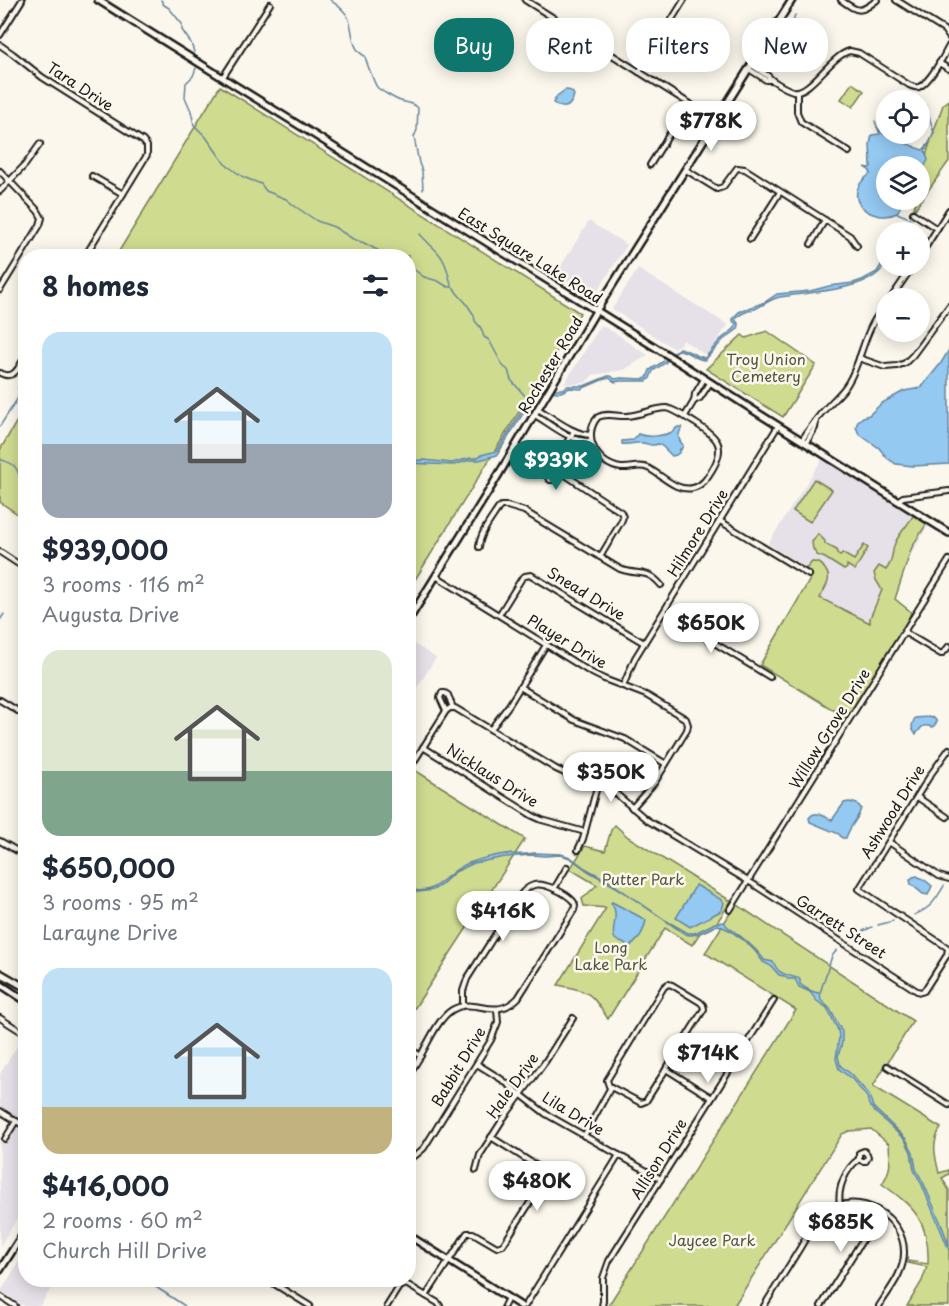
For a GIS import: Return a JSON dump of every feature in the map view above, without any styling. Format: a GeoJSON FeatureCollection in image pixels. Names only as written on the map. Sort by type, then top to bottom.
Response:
{"type":"FeatureCollection","features":[{"type":"Feature","properties":{"kind":"main road","name":"East Square Lake Road"},"geometry":{"type":"LineString","coordinates":[[98,0],[949,533]]}},
{"type":"Feature","properties":{"kind":"main road","name":"Rochester Road"},"geometry":{"type":"LineString","coordinates":[[781,18],[792,0]]}},
{"type":"Feature","properties":{"kind":"main road","name":"Rochester Road"},"geometry":{"type":"LineString","coordinates":[[416,608],[596,311],[748,72]]}},
{"type":"Feature","properties":{"kind":"main road"},"geometry":{"type":"LineString","coordinates":[[0,973],[18,984]]}},
{"type":"Feature","properties":{"kind":"main road"},"geometry":{"type":"LineString","coordinates":[[0,984],[18,996]]}},
{"type":"Feature","properties":{"kind":"main road"},"geometry":{"type":"LineString","coordinates":[[13,993],[18,987]]}},
{"type":"Feature","properties":{"kind":"main road"},"geometry":{"type":"LineString","coordinates":[[416,1240],[519,1305]]}},
{"type":"Feature","properties":{"kind":"main road"},"geometry":{"type":"LineString","coordinates":[[0,1270],[18,1242]]}},
{"type":"Feature","properties":{"kind":"street"},"geometry":{"type":"LineString","coordinates":[[0,35],[22,0]]}},
{"type":"Feature","properties":{"kind":"street"},"geometry":{"type":"LineString","coordinates":[[525,0],[626,64]]}},
{"type":"Feature","properties":{"kind":"street"},"geometry":{"type":"LineString","coordinates":[[673,18],[684,0]]}},
{"type":"Feature","properties":{"kind":"street"},"geometry":{"type":"LineString","coordinates":[[841,0],[861,10],[878,0]]}},
{"type":"Feature","properties":{"kind":"street"},"geometry":{"type":"LineString","coordinates":[[896,0],[944,30],[949,37]]}},
{"type":"Feature","properties":{"kind":"street"},"geometry":{"type":"LineString","coordinates":[[223,77],[270,4]]}},
{"type":"Feature","properties":{"kind":"street","name":"Tara Drive"},"geometry":{"type":"LineString","coordinates":[[0,45],[42,77],[143,141],[148,148],[147,155],[123,194]]}},
{"type":"Feature","properties":{"kind":"street"},"geometry":{"type":"LineString","coordinates":[[757,72],[766,80],[772,80],[797,92],[806,88],[842,53],[850,51],[859,53],[914,87],[919,87],[926,83],[949,46]]}},
{"type":"Feature","properties":{"kind":"street"},"geometry":{"type":"LineString","coordinates":[[939,63],[949,69]]}},
{"type":"Feature","properties":{"kind":"street"},"geometry":{"type":"LineString","coordinates":[[639,72],[717,121]]}},
{"type":"Feature","properties":{"kind":"street"},"geometry":{"type":"LineString","coordinates":[[797,92],[797,112],[801,122],[849,152]]}},
{"type":"Feature","properties":{"kind":"street"},"geometry":{"type":"LineString","coordinates":[[650,165],[689,103]]}},
{"type":"Feature","properties":{"kind":"street"},"geometry":{"type":"LineString","coordinates":[[0,190],[25,165],[40,144]]}},
{"type":"Feature","properties":{"kind":"street"},"geometry":{"type":"LineString","coordinates":[[686,170],[714,188],[720,189],[735,170],[741,168],[850,236],[857,246]]}},
{"type":"Feature","properties":{"kind":"street"},"geometry":{"type":"LineString","coordinates":[[0,171],[42,216],[40,225],[25,249]]}},
{"type":"Feature","properties":{"kind":"street"},"geometry":{"type":"LineString","coordinates":[[89,249],[123,194],[92,176]]}},
{"type":"Feature","properties":{"kind":"street"},"geometry":{"type":"LineString","coordinates":[[750,239],[780,192]]}},
{"type":"Feature","properties":{"kind":"street"},"geometry":{"type":"LineString","coordinates":[[930,240],[949,210]]}},
{"type":"Feature","properties":{"kind":"street"},"geometry":{"type":"LineString","coordinates":[[913,213],[937,229]]}},
{"type":"Feature","properties":{"kind":"street"},"geometry":{"type":"LineString","coordinates":[[811,244],[825,220]]}},
{"type":"Feature","properties":{"kind":"street"},"geometry":{"type":"LineString","coordinates":[[0,290],[18,261]]}},
{"type":"Feature","properties":{"kind":"street"},"geometry":{"type":"LineString","coordinates":[[859,358],[885,367],[904,363],[913,355],[949,306]]}},
{"type":"Feature","properties":{"kind":"street"},"geometry":{"type":"LineString","coordinates":[[804,441],[815,428],[816,421],[825,408],[845,388],[876,318]]}},
{"type":"Feature","properties":{"kind":"street"},"geometry":{"type":"LineString","coordinates":[[0,373],[8,376],[14,374],[18,368]]}},
{"type":"Feature","properties":{"kind":"street"},"geometry":{"type":"LineString","coordinates":[[685,417],[704,379]]}},
{"type":"Feature","properties":{"kind":"street"},"geometry":{"type":"LineString","coordinates":[[694,401],[700,398],[710,383]]}},
{"type":"Feature","properties":{"kind":"street"},"geometry":{"type":"LineString","coordinates":[[664,408],[674,410],[712,434],[718,441],[719,454],[706,479],[695,487],[686,489],[645,467],[622,468],[606,462],[596,453],[591,435],[596,419],[604,414],[631,416],[664,408]]}},
{"type":"Feature","properties":{"kind":"street"},"geometry":{"type":"LineString","coordinates":[[538,409],[574,431],[591,435]]}},
{"type":"Feature","properties":{"kind":"street"},"geometry":{"type":"LineString","coordinates":[[535,415],[578,441],[591,441]]}},
{"type":"Feature","properties":{"kind":"street","name":"Hilmore Drive"},"geometry":{"type":"LineString","coordinates":[[623,686],[632,665],[663,612],[778,426]]}},
{"type":"Feature","properties":{"kind":"street"},"geometry":{"type":"LineString","coordinates":[[560,472],[554,480],[548,478],[547,474],[574,431]]}},
{"type":"Feature","properties":{"kind":"street"},"geometry":{"type":"LineString","coordinates":[[552,466],[618,509],[622,514],[621,522],[600,557]]}},
{"type":"Feature","properties":{"kind":"street"},"geometry":{"type":"LineString","coordinates":[[897,501],[903,497],[949,491]]}},
{"type":"Feature","properties":{"kind":"street"},"geometry":{"type":"LineString","coordinates":[[479,547],[479,542],[498,509],[501,506],[507,506],[528,513],[624,570],[652,575],[661,585]]}},
{"type":"Feature","properties":{"kind":"street"},"geometry":{"type":"LineString","coordinates":[[720,520],[809,575]]}},
{"type":"Feature","properties":{"kind":"street"},"geometry":{"type":"LineString","coordinates":[[0,552],[18,564]]}},
{"type":"Feature","properties":{"kind":"street","name":"Willow Grove Drive"},"geometry":{"type":"LineString","coordinates":[[730,910],[949,560]]}},
{"type":"Feature","properties":{"kind":"street","name":"Snead Drive"},"geometry":{"type":"LineString","coordinates":[[499,615],[522,578],[531,575],[644,644]]}},
{"type":"Feature","properties":{"kind":"street","name":"Player Drive"},"geometry":{"type":"LineString","coordinates":[[436,576],[596,676],[651,697],[685,718],[688,722],[687,730],[666,764]]}},
{"type":"Feature","properties":{"kind":"street"},"geometry":{"type":"LineString","coordinates":[[663,612],[770,677]]}},
{"type":"Feature","properties":{"kind":"street"},"geometry":{"type":"LineString","coordinates":[[904,632],[941,654],[949,646]]}},
{"type":"Feature","properties":{"kind":"street"},"geometry":{"type":"LineString","coordinates":[[491,729],[509,705],[546,645]]}},
{"type":"Feature","properties":{"kind":"street"},"geometry":{"type":"LineString","coordinates":[[520,687],[574,720],[625,739],[666,764],[649,790],[632,808]]}},
{"type":"Feature","properties":{"kind":"street"},"geometry":{"type":"LineString","coordinates":[[0,700],[18,711]]}},
{"type":"Feature","properties":{"kind":"street","name":"Garrett Street"},"geometry":{"type":"LineString","coordinates":[[423,747],[449,709],[458,709],[556,770],[613,790],[647,820],[921,992]]}},
{"type":"Feature","properties":{"kind":"street"},"geometry":{"type":"LineString","coordinates":[[416,758],[423,747]]}},
{"type":"Feature","properties":{"kind":"street","name":"Nicklaus Drive"},"geometry":{"type":"LineString","coordinates":[[423,747],[533,816],[585,832]]}},
{"type":"Feature","properties":{"kind":"street","name":"Ashwood Drive"},"geometry":{"type":"LineString","coordinates":[[921,992],[924,991],[947,954],[948,948],[859,889],[948,752]]}},
{"type":"Feature","properties":{"kind":"street"},"geometry":{"type":"LineString","coordinates":[[578,850],[598,783]]}},
{"type":"Feature","properties":{"kind":"street"},"geometry":{"type":"LineString","coordinates":[[917,797],[947,817]]}},
{"type":"Feature","properties":{"kind":"street"},"geometry":{"type":"LineString","coordinates":[[0,841],[18,851]]}},
{"type":"Feature","properties":{"kind":"street"},"geometry":{"type":"LineString","coordinates":[[889,842],[939,876],[949,879]]}},
{"type":"Feature","properties":{"kind":"street"},"geometry":{"type":"LineString","coordinates":[[554,889],[567,867]]}},
{"type":"Feature","properties":{"kind":"street"},"geometry":{"type":"LineString","coordinates":[[416,1063],[444,1016],[453,1010],[463,1006],[474,1006],[497,1010],[511,1004],[519,996],[574,910],[573,901],[546,885],[527,888],[467,979],[463,991],[463,1006]]}},
{"type":"Feature","properties":{"kind":"street"},"geometry":{"type":"LineString","coordinates":[[668,984],[704,1006],[666,1069],[643,1103],[639,1103],[606,1082],[668,984]]}},
{"type":"Feature","properties":{"kind":"street","name":"Allison Drive"},"geometry":{"type":"LineString","coordinates":[[602,1306],[602,1281],[606,1266],[774,1000]]}},
{"type":"Feature","properties":{"kind":"street","name":"Babbit Drive"},"geometry":{"type":"LineString","coordinates":[[416,1155],[424,1148],[495,1033],[498,1022],[497,1010]]}},
{"type":"Feature","properties":{"kind":"street"},"geometry":{"type":"LineString","coordinates":[[0,1018],[18,1029]]}},
{"type":"Feature","properties":{"kind":"street","name":"Hale Drive"},"geometry":{"type":"LineString","coordinates":[[476,1170],[478,1160],[491,1137],[573,1018]]}},
{"type":"Feature","properties":{"kind":"street"},"geometry":{"type":"LineString","coordinates":[[416,1053],[421,1056]]}},
{"type":"Feature","properties":{"kind":"street","name":"Lila Drive"},"geometry":{"type":"LineString","coordinates":[[477,1064],[501,1079],[546,1114],[661,1179]]}},
{"type":"Feature","properties":{"kind":"street"},"geometry":{"type":"LineString","coordinates":[[887,1066],[949,1104]]}},
{"type":"Feature","properties":{"kind":"street"},"geometry":{"type":"LineString","coordinates":[[666,1069],[712,1098]]}},
{"type":"Feature","properties":{"kind":"street"},"geometry":{"type":"LineString","coordinates":[[584,1136],[611,1087]]}},
{"type":"Feature","properties":{"kind":"street"},"geometry":{"type":"LineString","coordinates":[[0,1111],[16,1121],[4,1139]]}},
{"type":"Feature","properties":{"kind":"street"},"geometry":{"type":"LineString","coordinates":[[426,1296],[463,1237],[469,1233],[476,1234],[497,1246],[503,1245],[545,1179],[545,1173],[540,1168],[491,1137]]}},
{"type":"Feature","properties":{"kind":"street"},"geometry":{"type":"LineString","coordinates":[[519,1305],[619,1155]]}},
{"type":"Feature","properties":{"kind":"street"},"geometry":{"type":"LineString","coordinates":[[840,1205],[840,1192],[844,1178],[853,1163],[859,1159]]}},
{"type":"Feature","properties":{"kind":"street"},"geometry":{"type":"LineString","coordinates":[[764,1306],[818,1220],[828,1210],[840,1205],[861,1204],[880,1212],[891,1221],[900,1232],[903,1245],[904,1254],[899,1274],[879,1306]]}},
{"type":"Feature","properties":{"kind":"street"},"geometry":{"type":"LineString","coordinates":[[821,1306],[880,1212]]}},
{"type":"Feature","properties":{"kind":"street"},"geometry":{"type":"LineString","coordinates":[[279,1287],[310,1306]]}},
{"type":"Feature","properties":{"kind":"street"},"geometry":{"type":"LineString","coordinates":[[387,1306],[400,1287]]}},
{"type":"Feature","properties":{"kind":"street"},"geometry":{"type":"LineString","coordinates":[[412,1287],[440,1306]]}},
{"type":"Feature","properties":{"kind":"street"},"geometry":{"type":"LineString","coordinates":[[0,1296],[15,1306]]}},
{"type":"Feature","properties":{"kind":"street"},"geometry":{"type":"LineString","coordinates":[[504,1306],[508,1298]]}},
{"type":"Feature","properties":{"kind":"shaded area"},"geometry":{"type":"Polygon","coordinates":[[[589,221],[627,245],[593,298],[556,274],[589,221]]]}},
{"type":"Feature","properties":{"kind":"shaded area"},"geometry":{"type":"Polygon","coordinates":[[[638,269],[728,325],[707,356],[683,340],[673,348],[612,309],[638,269]]]}},
{"type":"Feature","properties":{"kind":"shaded area"},"geometry":{"type":"Polygon","coordinates":[[[601,325],[648,355],[624,370],[593,375],[585,383],[564,384],[601,325]]]}},
{"type":"Feature","properties":{"kind":"shaded area"},"geometry":{"type":"Polygon","coordinates":[[[822,459],[928,526],[876,611],[848,720],[759,663],[814,573],[768,544],[822,459]]]}},
{"type":"Feature","properties":{"kind":"shaded area"},"geometry":{"type":"Polygon","coordinates":[[[416,645],[436,658],[416,689],[416,645]]]}},
{"type":"Feature","properties":{"kind":"shaded area"},"geometry":{"type":"Polygon","coordinates":[[[18,1044],[18,1125],[0,1114],[0,1074],[18,1044]]]}},
{"type":"Feature","properties":{"kind":"shaded area"},"geometry":{"type":"Polygon","coordinates":[[[18,1125],[18,1217],[0,1246],[0,1140],[6,1144],[18,1125]]]}},
{"type":"Feature","properties":{"kind":"shaded area"},"geometry":{"type":"Polygon","coordinates":[[[18,1263],[18,1287],[52,1287],[40,1306],[24,1306],[1,1291],[18,1263]]]}},
{"type":"Feature","properties":{"kind":"green space"},"geometry":{"type":"Polygon","coordinates":[[[852,83],[864,91],[853,107],[841,99],[852,83]]]}},
{"type":"Feature","properties":{"kind":"green space"},"geometry":{"type":"Polygon","coordinates":[[[220,86],[580,313],[416,578],[416,249],[120,249],[220,86]]]}},
{"type":"Feature","properties":{"kind":"green space"},"geometry":{"type":"Polygon","coordinates":[[[949,100],[949,161],[930,188],[930,156],[926,156],[943,105],[949,100]]]}},
{"type":"Feature","properties":{"kind":"green space","name":"Troy Union Cemetery"},"geometry":{"type":"Polygon","coordinates":[[[767,331],[816,365],[783,417],[706,369],[742,335],[746,338],[767,331]]]}},
{"type":"Feature","properties":{"kind":"green space"},"geometry":{"type":"Polygon","coordinates":[[[18,419],[18,514],[0,502],[0,450],[18,419]]]}},
{"type":"Feature","properties":{"kind":"green space"},"geometry":{"type":"Polygon","coordinates":[[[814,479],[832,490],[810,522],[793,511],[814,479]]]}},
{"type":"Feature","properties":{"kind":"green space"},"geometry":{"type":"Polygon","coordinates":[[[914,514],[927,523],[912,547],[895,599],[911,612],[904,629],[848,719],[760,665],[812,576],[805,570],[812,562],[821,564],[828,577],[820,598],[870,623],[882,590],[874,573],[879,566],[886,570],[899,535],[914,514]]]}},
{"type":"Feature","properties":{"kind":"green space"},"geometry":{"type":"Polygon","coordinates":[[[818,534],[825,544],[837,550],[840,556],[842,553],[854,560],[864,545],[868,548],[855,570],[847,565],[844,570],[817,555],[812,542],[818,534]]]}},
{"type":"Feature","properties":{"kind":"green space"},"geometry":{"type":"Polygon","coordinates":[[[416,771],[525,839],[416,1006],[416,771]]]}},
{"type":"Feature","properties":{"kind":"green space"},"geometry":{"type":"Polygon","coordinates":[[[615,825],[628,837],[731,901],[714,927],[700,933],[692,945],[665,928],[608,1019],[588,994],[558,985],[606,908],[584,906],[582,899],[597,885],[570,869],[585,846],[605,851],[611,830],[615,825]]]}},
{"type":"Feature","properties":{"kind":"green space","name":"Jaycee Park"},"geometry":{"type":"Polygon","coordinates":[[[736,904],[913,1021],[873,1086],[941,1128],[936,1139],[935,1150],[939,1173],[949,1170],[949,1174],[942,1178],[949,1190],[949,1306],[907,1306],[922,1281],[927,1267],[908,1263],[908,1261],[928,1264],[926,1237],[918,1216],[903,1200],[882,1184],[889,1169],[889,1144],[871,1129],[842,1134],[734,1306],[608,1306],[796,1010],[705,953],[736,904]]]}},
{"type":"Feature","properties":{"kind":"water"},"geometry":{"type":"Polygon","coordinates":[[[565,90],[571,91],[574,95],[569,105],[561,107],[553,103],[557,96],[565,90]]]}},
{"type":"Feature","properties":{"kind":"water"},"geometry":{"type":"Polygon","coordinates":[[[876,134],[876,144],[908,144],[922,150],[928,144],[925,151],[927,156],[876,156],[876,210],[899,210],[897,213],[888,216],[869,213],[858,200],[857,192],[860,183],[870,174],[870,171],[864,167],[871,167],[872,135],[876,134]]]}},
{"type":"Feature","properties":{"kind":"water"},"geometry":{"type":"Polygon","coordinates":[[[876,273],[873,277],[842,288],[771,300],[735,319],[739,325],[738,329],[723,340],[705,360],[678,350],[653,371],[647,381],[615,382],[609,378],[581,389],[570,388],[561,392],[535,391],[497,455],[454,465],[416,463],[416,460],[424,460],[452,463],[497,451],[534,389],[584,386],[608,376],[615,379],[644,379],[647,378],[650,370],[679,348],[705,358],[720,340],[734,329],[736,324],[733,318],[739,312],[765,302],[777,294],[810,291],[862,280],[876,273]]]}},
{"type":"Feature","properties":{"kind":"water"},"geometry":{"type":"Polygon","coordinates":[[[949,350],[949,464],[913,466],[896,464],[859,434],[856,427],[858,421],[882,403],[904,391],[921,388],[949,350]]]}},
{"type":"Feature","properties":{"kind":"water"},"geometry":{"type":"Polygon","coordinates":[[[682,427],[679,436],[683,445],[676,455],[672,456],[658,444],[622,444],[622,441],[633,440],[638,434],[661,435],[670,433],[682,427]]]}},
{"type":"Feature","properties":{"kind":"water"},"geometry":{"type":"Polygon","coordinates":[[[915,718],[934,718],[937,722],[933,727],[923,726],[916,734],[912,726],[915,718]]]}},
{"type":"Feature","properties":{"kind":"water"},"geometry":{"type":"Polygon","coordinates":[[[849,802],[861,808],[846,838],[810,822],[809,818],[814,814],[820,814],[832,820],[844,803],[849,802]]]}},
{"type":"Feature","properties":{"kind":"water"},"geometry":{"type":"Polygon","coordinates":[[[506,854],[561,854],[570,857],[688,933],[695,933],[715,923],[724,922],[727,927],[754,948],[764,960],[773,962],[783,974],[800,979],[800,984],[807,989],[820,993],[821,1000],[830,1009],[842,1032],[842,1043],[838,1056],[840,1065],[869,1095],[873,1107],[906,1139],[913,1152],[916,1169],[942,1226],[949,1250],[914,1170],[911,1152],[905,1140],[874,1111],[867,1097],[852,1079],[839,1069],[836,1059],[838,1030],[827,1008],[810,992],[799,987],[795,979],[779,975],[771,966],[763,962],[746,942],[729,930],[718,925],[698,934],[685,934],[616,887],[588,871],[570,858],[561,855],[505,857],[474,863],[455,872],[433,890],[416,892],[434,887],[461,867],[478,860],[506,854]]]}},
{"type":"Feature","properties":{"kind":"water"},"geometry":{"type":"Polygon","coordinates":[[[917,876],[932,886],[928,895],[923,894],[911,884],[910,880],[917,876]]]}},
{"type":"Feature","properties":{"kind":"water"},"geometry":{"type":"Polygon","coordinates":[[[696,885],[724,903],[722,910],[690,927],[676,918],[696,885]]]}},
{"type":"Feature","properties":{"kind":"water"},"geometry":{"type":"Polygon","coordinates":[[[612,902],[646,920],[641,935],[630,946],[615,939],[613,932],[615,913],[612,902]]]}},
{"type":"Feature","properties":{"kind":"waterway"},"geometry":{"type":"LineString","coordinates":[[161,0],[182,24],[182,30],[194,52]]}},
{"type":"Feature","properties":{"kind":"waterway"},"geometry":{"type":"LineString","coordinates":[[330,0],[348,17],[357,49],[365,56],[377,87],[396,99],[418,108],[417,130],[414,137],[422,171],[423,190]]}},
{"type":"Feature","properties":{"kind":"waterway"},"geometry":{"type":"LineString","coordinates":[[196,68],[193,76],[186,83],[185,97],[194,125],[206,137],[225,164],[243,177],[261,184],[266,191],[286,199],[317,221],[334,227],[375,249]]}},
{"type":"Feature","properties":{"kind":"waterway"},"geometry":{"type":"LineString","coordinates":[[930,120],[934,133],[930,141]]}},
{"type":"Feature","properties":{"kind":"waterway"},"geometry":{"type":"LineString","coordinates":[[897,213],[912,219]]}},
{"type":"Feature","properties":{"kind":"waterway"},"geometry":{"type":"LineString","coordinates":[[420,234],[443,259],[452,287],[474,315],[484,337],[489,340],[503,366],[508,370],[511,380],[527,398]]}},
{"type":"Feature","properties":{"kind":"waterway"},"geometry":{"type":"LineString","coordinates":[[416,271],[424,277],[451,287]]}},
{"type":"Feature","properties":{"kind":"waterway"},"geometry":{"type":"LineString","coordinates":[[0,426],[18,398]]}},
{"type":"Feature","properties":{"kind":"waterway"},"geometry":{"type":"LineString","coordinates":[[0,459],[10,463],[18,472]]}},
{"type":"Feature","properties":{"kind":"waterway"},"geometry":{"type":"LineString","coordinates":[[0,620],[4,614]]}},
{"type":"Feature","properties":{"kind":"waterway"},"geometry":{"type":"LineString","coordinates":[[914,915],[932,904],[944,886]]}},
{"type":"Feature","properties":{"kind":"waterway"},"geometry":{"type":"LineString","coordinates":[[878,925],[893,921]]}},
{"type":"Feature","properties":{"kind":"waterway"},"geometry":{"type":"LineString","coordinates":[[850,937],[872,927]]}},
{"type":"Feature","properties":{"kind":"waterway"},"geometry":{"type":"LineString","coordinates":[[820,993],[832,956],[837,950]]}},
{"type":"Feature","properties":{"kind":"waterway"},"geometry":{"type":"LineString","coordinates":[[156,1287],[185,1306]]}},
{"type":"Feature","properties":{"kind":"park label","name":"Putter Park"},"geometry":{"type":"Point","coordinates":[643,880]}},
{"type":"Feature","properties":{"kind":"park label","name":"Long Lake Park"},"geometry":{"type":"Point","coordinates":[611,956]}}]}
